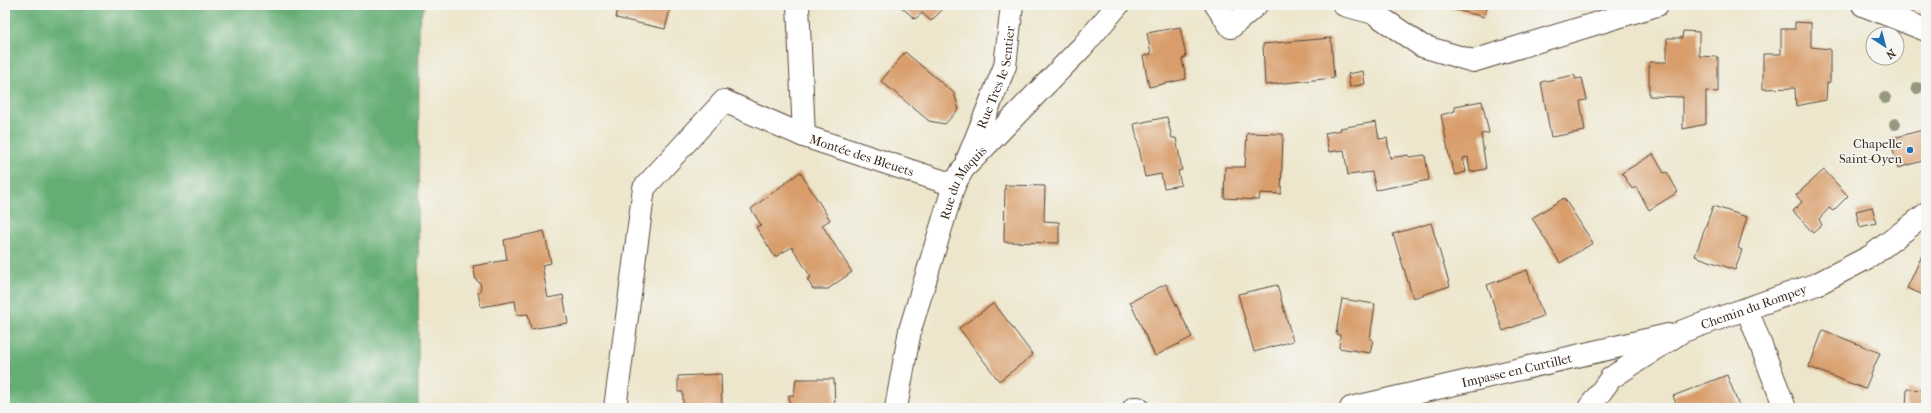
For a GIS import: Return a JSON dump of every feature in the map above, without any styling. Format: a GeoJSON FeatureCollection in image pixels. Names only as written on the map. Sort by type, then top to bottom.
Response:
{"type":"FeatureCollection","features":[{"type":"Feature","properties":{"kind":"street","name":"Montée des Bleuets"},"geometry":{"type":"LineString","coordinates":[[798,5],[804,136],[959,177]]}},
{"type":"Feature","properties":{"kind":"street","name":"Rue Tres le Sentier"},"geometry":{"type":"LineString","coordinates":[[959,177],[1005,66],[1012,5]]}},
{"type":"Feature","properties":{"kind":"street","name":"Rue du Maquis"},"geometry":{"type":"LineString","coordinates":[[896,408],[910,330],[959,177],[1082,47],[1118,5]]}},
{"type":"Feature","properties":{"kind":"street"},"geometry":{"type":"LineString","coordinates":[[1216,5],[1231,27],[1256,5]]}},
{"type":"Feature","properties":{"kind":"street"},"geometry":{"type":"LineString","coordinates":[[1344,5],[1374,13],[1422,46],[1473,60],[1657,5]]}},
{"type":"Feature","properties":{"kind":"street"},"geometry":{"type":"LineString","coordinates":[[1863,5],[1926,30]]}},
{"type":"Feature","properties":{"kind":"street"},"geometry":{"type":"LineString","coordinates":[[615,408],[644,188],[724,101],[804,136]]}},
{"type":"Feature","properties":{"kind":"street","name":"Chemin du Rompey"},"geometry":{"type":"LineString","coordinates":[[1588,408],[1611,378],[1683,331],[1816,284],[1871,256],[1926,214]]}},
{"type":"Feature","properties":{"kind":"street"},"geometry":{"type":"LineString","coordinates":[[1747,309],[1785,408]]}},
{"type":"Feature","properties":{"kind":"street","name":"Impasse en Curtillet"},"geometry":{"type":"LineString","coordinates":[[1351,408],[1683,331]]}},
{"type":"Feature","properties":{"kind":"green space"},"geometry":{"type":"Polygon","coordinates":[[[5,5],[424,5],[419,23],[418,408],[5,408],[5,5]]]}},
{"type":"Feature","properties":{"kind":"building"},"geometry":{"type":"Polygon","coordinates":[[[618,5],[671,5],[665,29],[616,18],[618,5]]]}},
{"type":"Feature","properties":{"kind":"building"},"geometry":{"type":"Polygon","coordinates":[[[899,5],[947,5],[931,21],[922,13],[915,19],[899,5]]]}},
{"type":"Feature","properties":{"kind":"building"},"geometry":{"type":"Polygon","coordinates":[[[1446,5],[1488,5],[1484,17],[1445,7],[1446,5]]]}},
{"type":"Feature","properties":{"kind":"building"},"geometry":{"type":"Polygon","coordinates":[[[1795,22],[1811,23],[1811,47],[1830,49],[1830,82],[1827,83],[1826,100],[1796,106],[1795,88],[1763,89],[1763,54],[1781,54],[1781,29],[1795,29],[1795,22]]]}},
{"type":"Feature","properties":{"kind":"building"},"geometry":{"type":"Polygon","coordinates":[[[1180,27],[1186,57],[1182,59],[1186,79],[1149,87],[1143,56],[1151,54],[1147,33],[1180,27]]]}},
{"type":"Feature","properties":{"kind":"building"},"geometry":{"type":"Polygon","coordinates":[[[1683,31],[1699,32],[1699,56],[1718,57],[1718,92],[1706,91],[1706,124],[1683,129],[1683,97],[1649,96],[1649,62],[1667,62],[1667,38],[1682,38],[1683,31]]]}},
{"type":"Feature","properties":{"kind":"building"},"geometry":{"type":"Polygon","coordinates":[[[1331,38],[1334,78],[1265,85],[1263,44],[1331,38]]]}},
{"type":"Feature","properties":{"kind":"building"},"geometry":{"type":"Polygon","coordinates":[[[905,52],[954,93],[959,109],[945,124],[929,121],[881,81],[905,52]]]}},
{"type":"Feature","properties":{"kind":"building"},"geometry":{"type":"Polygon","coordinates":[[[1363,71],[1365,84],[1350,87],[1348,74],[1363,71]]]}},
{"type":"Feature","properties":{"kind":"building"},"geometry":{"type":"Polygon","coordinates":[[[1574,75],[1576,79],[1582,78],[1587,100],[1580,101],[1585,131],[1551,137],[1541,82],[1574,75]]]}},
{"type":"Feature","properties":{"kind":"building"},"geometry":{"type":"Polygon","coordinates":[[[1482,101],[1489,133],[1481,134],[1486,169],[1470,172],[1468,157],[1463,158],[1466,172],[1455,175],[1450,160],[1441,115],[1455,111],[1455,106],[1482,101]]]}},
{"type":"Feature","properties":{"kind":"building"},"geometry":{"type":"Polygon","coordinates":[[[1167,117],[1172,138],[1176,138],[1182,170],[1178,171],[1181,185],[1164,188],[1161,174],[1145,177],[1134,124],[1167,117]]]}},
{"type":"Feature","properties":{"kind":"building"},"geometry":{"type":"Polygon","coordinates":[[[1376,122],[1379,139],[1387,138],[1390,158],[1408,155],[1409,157],[1425,155],[1429,180],[1376,190],[1372,172],[1348,175],[1344,150],[1329,152],[1325,133],[1341,130],[1340,128],[1376,122]]]}},
{"type":"Feature","properties":{"kind":"building","name":"Chapelle Saint-Oyen"},"geometry":{"type":"Polygon","coordinates":[[[1926,129],[1926,160],[1898,168],[1890,139],[1926,129]]]}},
{"type":"Feature","properties":{"kind":"building"},"geometry":{"type":"Polygon","coordinates":[[[1247,133],[1283,134],[1281,194],[1260,193],[1259,200],[1224,198],[1225,167],[1245,167],[1247,133]]]}},
{"type":"Feature","properties":{"kind":"building"},"geometry":{"type":"Polygon","coordinates":[[[1653,154],[1664,173],[1667,172],[1678,192],[1649,210],[1636,187],[1632,189],[1622,173],[1653,154]]]}},
{"type":"Feature","properties":{"kind":"building"},"geometry":{"type":"Polygon","coordinates":[[[1824,170],[1848,196],[1833,211],[1829,208],[1819,219],[1822,225],[1813,233],[1793,211],[1802,202],[1796,195],[1824,170]]]}},
{"type":"Feature","properties":{"kind":"building"},"geometry":{"type":"Polygon","coordinates":[[[800,172],[830,220],[822,225],[852,272],[828,289],[813,289],[807,279],[811,277],[792,247],[775,257],[756,227],[761,225],[751,209],[800,172]]]}},
{"type":"Feature","properties":{"kind":"building"},"geometry":{"type":"Polygon","coordinates":[[[1005,185],[1045,186],[1044,221],[1059,222],[1059,243],[1004,242],[1005,185]]]}},
{"type":"Feature","properties":{"kind":"building"},"geometry":{"type":"Polygon","coordinates":[[[1564,198],[1593,243],[1560,263],[1532,218],[1564,198]]]}},
{"type":"Feature","properties":{"kind":"building"},"geometry":{"type":"Polygon","coordinates":[[[1713,206],[1747,217],[1738,248],[1742,250],[1735,270],[1695,256],[1713,206]]]}},
{"type":"Feature","properties":{"kind":"building"},"geometry":{"type":"Polygon","coordinates":[[[1872,207],[1876,223],[1860,227],[1856,211],[1872,207]]]}},
{"type":"Feature","properties":{"kind":"building"},"geometry":{"type":"Polygon","coordinates":[[[1431,223],[1450,286],[1413,298],[1393,234],[1431,223]]]}},
{"type":"Feature","properties":{"kind":"building"},"geometry":{"type":"Polygon","coordinates":[[[544,231],[551,263],[542,265],[548,298],[563,295],[568,323],[531,329],[528,314],[517,315],[515,301],[481,307],[478,293],[481,288],[480,283],[476,280],[473,266],[507,260],[504,240],[544,231]]]}},
{"type":"Feature","properties":{"kind":"building"},"geometry":{"type":"Polygon","coordinates":[[[1926,247],[1926,296],[1907,288],[1926,247]]]}},
{"type":"Feature","properties":{"kind":"building"},"geometry":{"type":"Polygon","coordinates":[[[1527,270],[1543,316],[1503,331],[1487,285],[1527,270]]]}},
{"type":"Feature","properties":{"kind":"building"},"geometry":{"type":"Polygon","coordinates":[[[1166,284],[1192,337],[1155,356],[1130,302],[1166,284]]]}},
{"type":"Feature","properties":{"kind":"building"},"geometry":{"type":"Polygon","coordinates":[[[1277,285],[1293,341],[1254,352],[1238,294],[1277,285]]]}},
{"type":"Feature","properties":{"kind":"building"},"geometry":{"type":"Polygon","coordinates":[[[1342,299],[1375,304],[1370,339],[1373,340],[1370,353],[1339,348],[1340,335],[1336,334],[1342,299]]]}},
{"type":"Feature","properties":{"kind":"building"},"geometry":{"type":"Polygon","coordinates":[[[994,303],[1033,355],[999,381],[959,328],[994,303]]]}},
{"type":"Feature","properties":{"kind":"building"},"geometry":{"type":"Polygon","coordinates":[[[1823,330],[1880,353],[1865,389],[1809,367],[1823,330]]]}},
{"type":"Feature","properties":{"kind":"building"},"geometry":{"type":"Polygon","coordinates":[[[721,374],[722,408],[683,408],[683,392],[678,392],[678,376],[721,374]]]}},
{"type":"Feature","properties":{"kind":"building"},"geometry":{"type":"Polygon","coordinates":[[[1727,375],[1739,406],[1734,408],[1678,408],[1673,396],[1727,375]]]}},
{"type":"Feature","properties":{"kind":"building"},"geometry":{"type":"Polygon","coordinates":[[[796,379],[834,379],[835,408],[790,408],[789,395],[794,395],[796,379]]]}},
{"type":"Feature","properties":{"kind":"building"},"geometry":{"type":"Polygon","coordinates":[[[1907,389],[1926,390],[1926,408],[1906,408],[1907,389]]]}},
{"type":"Feature","properties":{"kind":"place","name":"Chapelle Saint-Oyen"},"geometry":{"type":"Point","coordinates":[1910,150]}}]}
